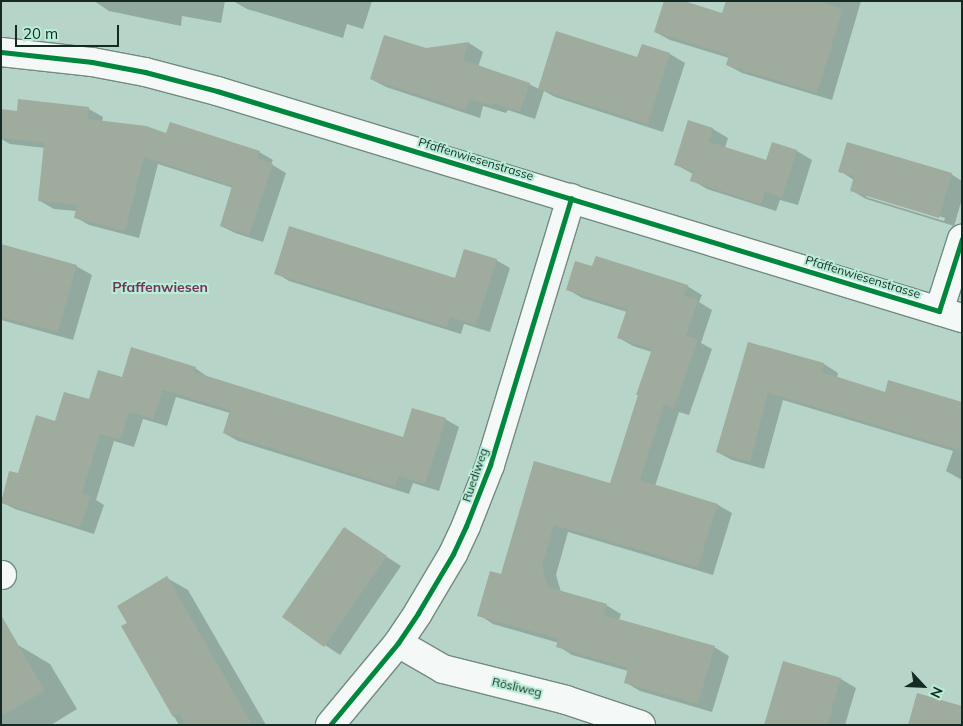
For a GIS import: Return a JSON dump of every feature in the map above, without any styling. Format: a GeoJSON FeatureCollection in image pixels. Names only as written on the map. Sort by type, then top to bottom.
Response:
{"type":"FeatureCollection","features":[{"type":"Feature","properties":{"kind":"street","name":"Pfaffenwiesenstrasse"},"geometry":{"type":"LineString","coordinates":[[1,52],[92,62],[181,81],[571,198],[950,315]]}},
{"type":"Feature","properties":{"kind":"street","name":"Ruediweg"},"geometry":{"type":"LineString","coordinates":[[330,725],[398,643],[453,554],[477,499],[571,198]]}},
{"type":"Feature","properties":{"kind":"street"},"geometry":{"type":"LineString","coordinates":[[950,315],[962,240]]}},
{"type":"Feature","properties":{"kind":"street","name":"Rösliweg"},"geometry":{"type":"LineString","coordinates":[[398,643],[443,669],[566,700],[641,725]]}},
{"type":"Feature","properties":{"kind":"building"},"geometry":{"type":"Polygon","coordinates":[[[664,1],[684,1],[722,13],[726,1],[819,1],[843,9],[817,93],[726,65],[729,55],[654,32],[664,1]]]}},
{"type":"Feature","properties":{"kind":"building"},"geometry":{"type":"Polygon","coordinates":[[[556,31],[637,57],[642,44],[670,53],[648,124],[538,89],[556,31]]]}},
{"type":"Feature","properties":{"kind":"building"},"geometry":{"type":"Polygon","coordinates":[[[384,35],[426,48],[469,42],[463,60],[530,83],[520,112],[493,103],[492,106],[469,99],[465,110],[370,79],[384,35]]]}},
{"type":"Feature","properties":{"kind":"building"},"geometry":{"type":"Polygon","coordinates":[[[18,99],[89,107],[88,119],[146,126],[166,133],[170,122],[260,151],[257,158],[273,164],[249,235],[220,226],[232,186],[144,157],[125,231],[74,218],[77,205],[38,201],[44,143],[1,138],[1,109],[17,111],[18,99]]]}},
{"type":"Feature","properties":{"kind":"building"},"geometry":{"type":"Polygon","coordinates":[[[688,120],[713,128],[709,142],[766,160],[772,142],[797,150],[782,198],[765,192],[761,204],[690,181],[693,171],[674,165],[688,120]]]}},
{"type":"Feature","properties":{"kind":"building"},"geometry":{"type":"Polygon","coordinates":[[[847,142],[952,173],[939,218],[850,191],[854,176],[838,172],[847,142]]]}},
{"type":"Feature","properties":{"kind":"building"},"geometry":{"type":"Polygon","coordinates":[[[289,226],[455,278],[464,249],[497,259],[476,325],[450,317],[447,327],[274,274],[289,226]]]}},
{"type":"Feature","properties":{"kind":"building"},"geometry":{"type":"Polygon","coordinates":[[[1,244],[77,265],[58,332],[1,317],[1,244]]]}},
{"type":"Feature","properties":{"kind":"building"},"geometry":{"type":"Polygon","coordinates":[[[596,256],[688,285],[684,296],[698,300],[686,336],[698,339],[674,408],[664,404],[640,480],[718,504],[698,567],[554,525],[542,566],[548,587],[607,604],[604,615],[715,646],[698,704],[624,683],[628,668],[556,647],[558,639],[477,616],[490,571],[501,574],[534,461],[610,483],[638,395],[636,395],[652,349],[617,338],[627,309],[566,290],[575,261],[592,266],[596,256]]]}},
{"type":"Feature","properties":{"kind":"building"},"geometry":{"type":"Polygon","coordinates":[[[748,342],[824,363],[822,372],[885,392],[888,380],[962,402],[962,451],[768,393],[750,462],[716,452],[748,342]]]}},
{"type":"Feature","properties":{"kind":"building"},"geometry":{"type":"Polygon","coordinates":[[[131,347],[196,367],[194,372],[403,437],[412,408],[446,418],[425,484],[399,476],[395,487],[223,433],[230,410],[163,390],[153,419],[129,412],[121,440],[100,434],[82,493],[91,496],[80,527],[1,503],[9,471],[18,473],[36,415],[55,421],[64,392],[89,399],[98,370],[122,377],[131,347]]]}},
{"type":"Feature","properties":{"kind":"building"},"geometry":{"type":"Polygon","coordinates":[[[344,527],[387,556],[324,647],[282,617],[344,527]]]}},
{"type":"Feature","properties":{"kind":"building"},"geometry":{"type":"Polygon","coordinates":[[[167,576],[252,725],[186,725],[179,714],[173,717],[121,626],[127,623],[117,606],[167,576]]]}},
{"type":"Feature","properties":{"kind":"building"},"geometry":{"type":"Polygon","coordinates":[[[1,615],[45,691],[1,716],[1,615]]]}},
{"type":"Feature","properties":{"kind":"building"},"geometry":{"type":"Polygon","coordinates":[[[783,661],[841,678],[827,725],[764,725],[783,661]]]}},
{"type":"Feature","properties":{"kind":"building"},"geometry":{"type":"Polygon","coordinates":[[[917,693],[962,706],[962,725],[908,725],[917,693]]]}},
{"type":"Feature","properties":{"kind":"cycle path"},"geometry":{"type":"LineString","coordinates":[[1,52],[92,62],[145,72],[217,91],[939,311],[962,239]]}},
{"type":"Feature","properties":{"kind":"cycle path"},"geometry":{"type":"LineString","coordinates":[[330,725],[398,643],[453,554],[466,526],[490,465],[571,198]]}},
{"type":"Feature","properties":{"kind":"district","name":"Pfaffenwiesen"},"geometry":{"type":"Point","coordinates":[160,287]}}]}
